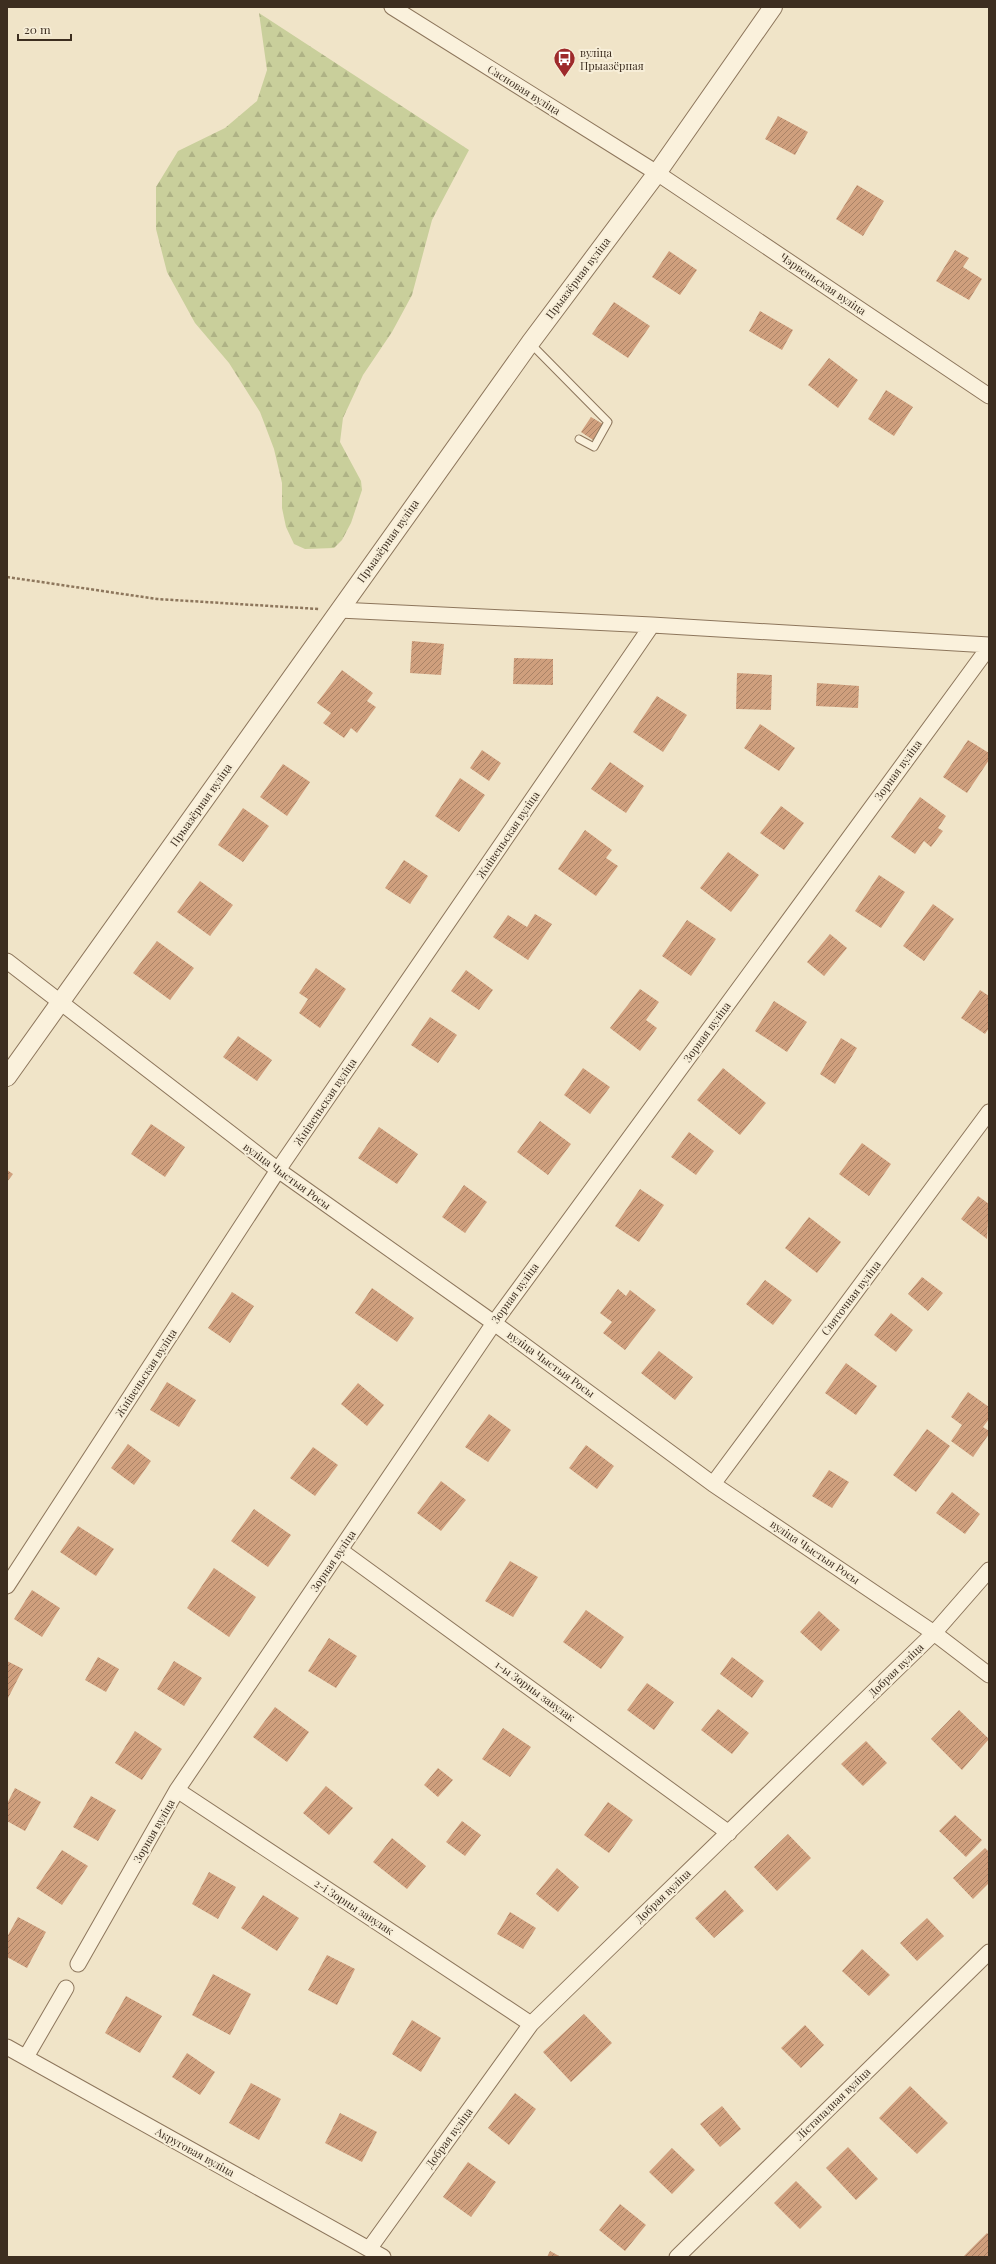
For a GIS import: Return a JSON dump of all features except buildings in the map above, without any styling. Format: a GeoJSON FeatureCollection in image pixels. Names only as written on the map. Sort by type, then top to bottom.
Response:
{"type":"FeatureCollection","features":[{"type":"Feature","properties":{"kind":"street","name":"Сасновая вуліца"},"geometry":{"type":"LineString","coordinates":[[392,7],[657,173]]}},
{"type":"Feature","properties":{"kind":"street","name":"Прыазёрная вуліца"},"geometry":{"type":"LineString","coordinates":[[7,1077],[530,343],[657,173],[773,7]]}},
{"type":"Feature","properties":{"kind":"street","name":"Чэрвеньская вуліца"},"geometry":{"type":"LineString","coordinates":[[657,173],[989,396]]}},
{"type":"Feature","properties":{"kind":"street"},"geometry":{"type":"LineString","coordinates":[[339,610],[652,625],[989,646]]}},
{"type":"Feature","properties":{"kind":"street","name":"Жнівеньская вуліца"},"geometry":{"type":"LineString","coordinates":[[7,1586],[278,1170],[652,625]]}},
{"type":"Feature","properties":{"kind":"street","name":"Зорная вуліца"},"geometry":{"type":"LineString","coordinates":[[78,1964],[177,1790],[494,1322],[989,646]]}},
{"type":"Feature","properties":{"kind":"street","name":"вуліца Чыстыя Росы"},"geometry":{"type":"LineString","coordinates":[[7,961],[278,1170],[494,1322],[713,1484],[934,1633],[989,1675]]}},
{"type":"Feature","properties":{"kind":"street","name":"Святочная вуліца"},"geometry":{"type":"LineString","coordinates":[[713,1484],[989,1112]]}},
{"type":"Feature","properties":{"kind":"street","name":"1-ы Зорны завулак"},"geometry":{"type":"LineString","coordinates":[[340,1550],[729,1832]]}},
{"type":"Feature","properties":{"kind":"street","name":"Добрая вуліца"},"geometry":{"type":"LineString","coordinates":[[369,2249],[531,2024],[934,1633],[989,1570]]}},
{"type":"Feature","properties":{"kind":"street","name":"2-і Зорны завулак"},"geometry":{"type":"LineString","coordinates":[[177,1790],[531,2024]]}},
{"type":"Feature","properties":{"kind":"street","name":"Лістападная вуліца"},"geometry":{"type":"LineString","coordinates":[[677,2257],[989,1952]]}},
{"type":"Feature","properties":{"kind":"street"},"geometry":{"type":"LineString","coordinates":[[26,2057],[66,1988]]}},
{"type":"Feature","properties":{"kind":"street","name":"Акруговая вуліца"},"geometry":{"type":"LineString","coordinates":[[7,2047],[383,2257]]}},
{"type":"Feature","properties":{"kind":"lane"},"geometry":{"type":"LineString","coordinates":[[530,343],[608,422],[594,447],[579,439]]}},
{"type":"Feature","properties":{"kind":"path"},"geometry":{"type":"LineString","coordinates":[[7,577],[157,599],[339,610]]}},
{"type":"Feature","properties":{"kind":"green space"},"geometry":{"type":"Polygon","coordinates":[[[259,13],[469,150],[432,220],[412,295],[392,332],[363,375],[343,418],[340,442],[361,481],[362,490],[351,523],[342,540],[334,548],[305,549],[294,544],[286,527],[282,508],[282,483],[274,449],[260,412],[229,363],[195,323],[167,272],[156,229],[156,187],[178,151],[225,128],[257,101],[267,70],[259,13]]]}},
{"type":"Feature","properties":{"kind":"place","name":"вуліца Прыазёрная"},"geometry":{"type":"Point","coordinates":[565,78]}}]}
